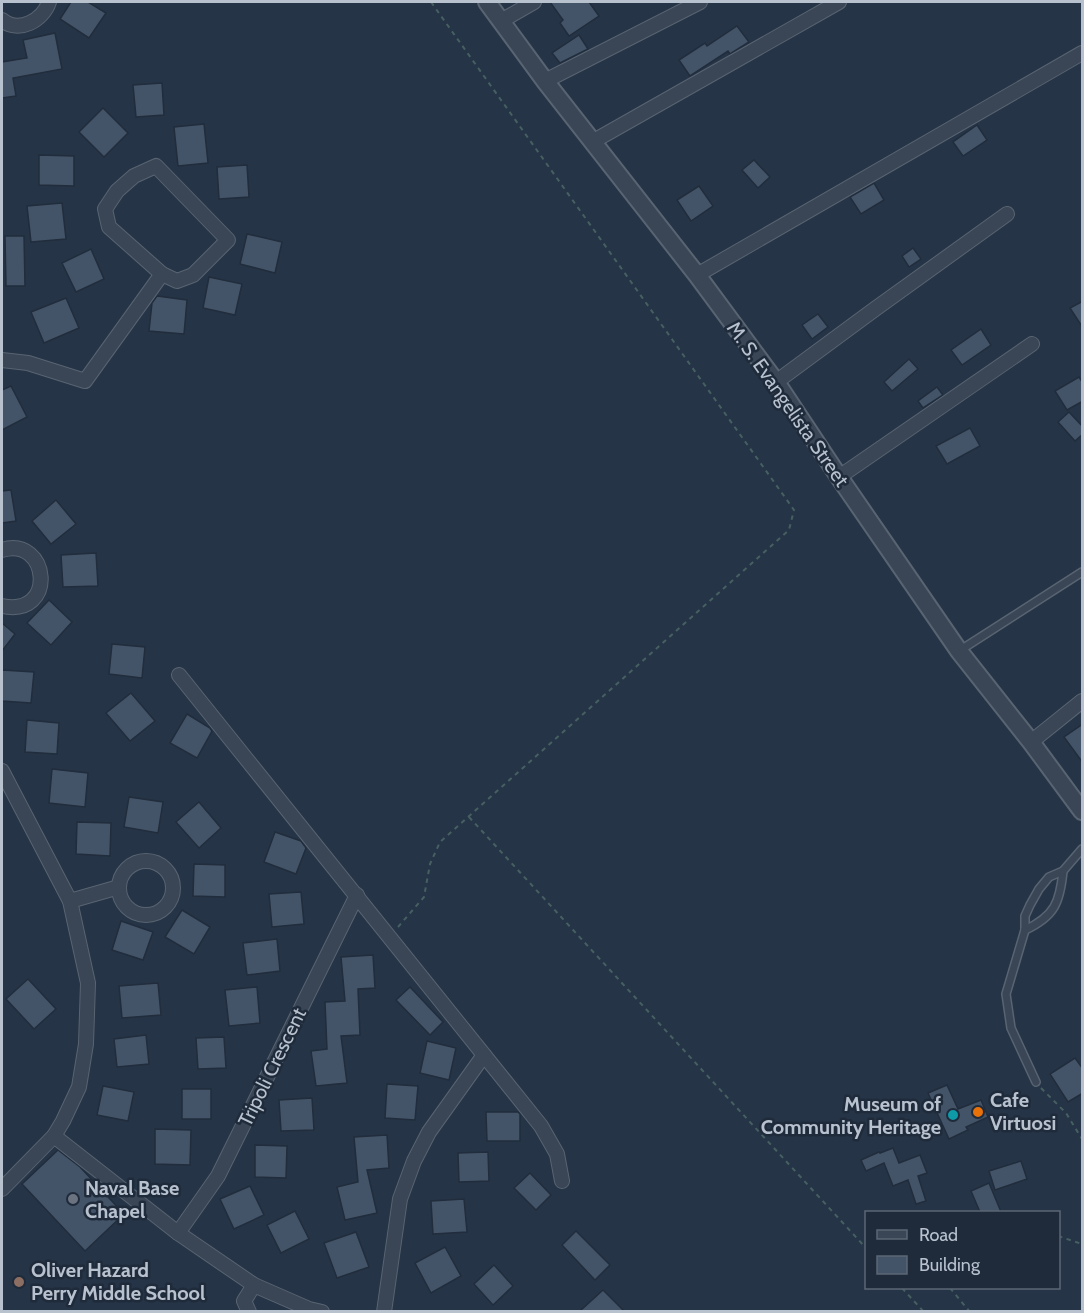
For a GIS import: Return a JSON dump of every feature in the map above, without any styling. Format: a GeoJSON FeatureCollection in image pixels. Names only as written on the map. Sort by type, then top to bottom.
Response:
{"type":"FeatureCollection","features":[{"type":"Feature","properties":{"kind":"street"},"geometry":{"type":"LineString","coordinates":[[2,20],[17,26],[25,25],[35,21],[44,13],[49,2]]}},
{"type":"Feature","properties":{"kind":"street","name":"M. S. Evangelista Street"},"geometry":{"type":"LineString","coordinates":[[487,2],[545,81],[697,275],[776,382],[959,651],[1083,811]]}},
{"type":"Feature","properties":{"kind":"street"},"geometry":{"type":"LineString","coordinates":[[501,21],[534,2]]}},
{"type":"Feature","properties":{"kind":"street"},"geometry":{"type":"LineString","coordinates":[[545,81],[700,2]]}},
{"type":"Feature","properties":{"kind":"street"},"geometry":{"type":"LineString","coordinates":[[592,142],[839,2]]}},
{"type":"Feature","properties":{"kind":"street"},"geometry":{"type":"LineString","coordinates":[[697,275],[1083,52]]}},
{"type":"Feature","properties":{"kind":"street"},"geometry":{"type":"LineString","coordinates":[[156,166],[228,240],[193,275],[177,281],[162,274],[109,227],[105,209],[117,191],[134,176],[156,166]]}},
{"type":"Feature","properties":{"kind":"street"},"geometry":{"type":"LineString","coordinates":[[776,382],[1007,214]]}},
{"type":"Feature","properties":{"kind":"street"},"geometry":{"type":"LineString","coordinates":[[2,360],[28,363],[85,381],[162,274]]}},
{"type":"Feature","properties":{"kind":"street"},"geometry":{"type":"LineString","coordinates":[[839,477],[1032,344]]}},
{"type":"Feature","properties":{"kind":"street"},"geometry":{"type":"LineString","coordinates":[[2,550],[9,548],[24,551],[33,557],[40,568],[42,579],[39,590],[28,603],[11,608],[2,606]]}},
{"type":"Feature","properties":{"kind":"street"},"geometry":{"type":"LineString","coordinates":[[179,675],[541,1126],[557,1154],[562,1181]]}},
{"type":"Feature","properties":{"kind":"street"},"geometry":{"type":"LineString","coordinates":[[1031,742],[1083,701]]}},
{"type":"Feature","properties":{"kind":"street"},"geometry":{"type":"LineString","coordinates":[[2,771],[70,901],[88,983],[86,1044],[79,1087],[54,1136],[2,1189]]}},
{"type":"Feature","properties":{"kind":"street"},"geometry":{"type":"LineString","coordinates":[[70,901],[119,887]]}},
{"type":"Feature","properties":{"kind":"street","name":"Tripoli Crescent"},"geometry":{"type":"LineString","coordinates":[[178,1233],[218,1176],[357,895]]}},
{"type":"Feature","properties":{"kind":"street"},"geometry":{"type":"LineString","coordinates":[[384,1311],[400,1199],[414,1161],[429,1132],[484,1055]]}},
{"type":"Feature","properties":{"kind":"street"},"geometry":{"type":"LineString","coordinates":[[54,1136],[178,1233],[254,1285],[309,1309],[322,1311]]}},
{"type":"Feature","properties":{"kind":"street"},"geometry":{"type":"LineString","coordinates":[[249,1311],[244,1300],[254,1285]]}},
{"type":"Feature","properties":{"kind":"lane"},"geometry":{"type":"LineString","coordinates":[[959,651],[1083,572]]}},
{"type":"Feature","properties":{"kind":"lane"},"geometry":{"type":"LineString","coordinates":[[1036,1082],[1011,1028],[1006,994],[1025,930],[1025,916],[1039,889],[1049,877],[1063,871],[1083,849]]}},
{"type":"Feature","properties":{"kind":"lane"},"geometry":{"type":"LineString","coordinates":[[1025,930],[1040,923],[1058,902],[1063,871]]}},
{"type":"Feature","properties":{"kind":"path"},"geometry":{"type":"LineString","coordinates":[[390,936],[424,897],[430,864],[440,842],[789,530],[794,510],[431,2]]}},
{"type":"Feature","properties":{"kind":"path"},"geometry":{"type":"LineString","coordinates":[[468,817],[865,1246]]}},
{"type":"Feature","properties":{"kind":"path"},"geometry":{"type":"LineString","coordinates":[[1036,1082],[1066,1113],[1083,1139]]}},
{"type":"Feature","properties":{"kind":"path"},"geometry":{"type":"LineString","coordinates":[[1060,1236],[1083,1244]]}},
{"type":"Feature","properties":{"kind":"path"},"geometry":{"type":"LineString","coordinates":[[904,1289],[924,1311]]}},
{"type":"Feature","properties":{"kind":"path"},"geometry":{"type":"LineString","coordinates":[[952,1289],[970,1311]]}},
{"type":"Feature","properties":{"kind":"building"},"geometry":{"type":"Polygon","coordinates":[[[71,2],[88,2],[106,13],[89,38],[60,19],[71,2]]]}},
{"type":"Feature","properties":{"kind":"building"},"geometry":{"type":"Polygon","coordinates":[[[550,2],[589,2],[599,16],[569,36],[560,23],[563,20],[550,2]]]}},
{"type":"Feature","properties":{"kind":"building"},"geometry":{"type":"Polygon","coordinates":[[[737,26],[749,42],[730,54],[728,51],[690,76],[679,60],[705,43],[707,46],[737,26]]]}},
{"type":"Feature","properties":{"kind":"building"},"geometry":{"type":"Polygon","coordinates":[[[55,33],[62,69],[13,78],[16,96],[2,98],[2,62],[27,58],[23,40],[55,33]]]}},
{"type":"Feature","properties":{"kind":"building"},"geometry":{"type":"Polygon","coordinates":[[[579,35],[588,49],[560,63],[552,53],[579,35]]]}},
{"type":"Feature","properties":{"kind":"building"},"geometry":{"type":"Polygon","coordinates":[[[162,83],[164,115],[136,117],[133,85],[162,83]]]}},
{"type":"Feature","properties":{"kind":"building"},"geometry":{"type":"Polygon","coordinates":[[[103,108],[128,133],[104,157],[79,132],[103,108]]]}},
{"type":"Feature","properties":{"kind":"building"},"geometry":{"type":"Polygon","coordinates":[[[204,124],[208,163],[178,166],[174,127],[204,124]]]}},
{"type":"Feature","properties":{"kind":"building"},"geometry":{"type":"Polygon","coordinates":[[[977,125],[987,140],[963,156],[953,142],[977,125]]]}},
{"type":"Feature","properties":{"kind":"building"},"geometry":{"type":"Polygon","coordinates":[[[39,155],[74,156],[74,186],[39,185],[39,155]]]}},
{"type":"Feature","properties":{"kind":"building"},"geometry":{"type":"Polygon","coordinates":[[[754,160],[770,177],[758,188],[742,170],[754,160]]]}},
{"type":"Feature","properties":{"kind":"building"},"geometry":{"type":"Polygon","coordinates":[[[247,165],[249,197],[219,199],[217,167],[247,165]]]}},
{"type":"Feature","properties":{"kind":"building"},"geometry":{"type":"Polygon","coordinates":[[[874,183],[884,200],[861,214],[850,197],[874,183]]]}},
{"type":"Feature","properties":{"kind":"building"},"geometry":{"type":"Polygon","coordinates":[[[699,186],[713,206],[691,221],[677,200],[699,186]]]}},
{"type":"Feature","properties":{"kind":"building"},"geometry":{"type":"Polygon","coordinates":[[[62,203],[66,239],[31,242],[27,206],[62,203]]]}},
{"type":"Feature","properties":{"kind":"building"},"geometry":{"type":"Polygon","coordinates":[[[247,234],[282,242],[275,273],[240,264],[247,234]]]}},
{"type":"Feature","properties":{"kind":"building"},"geometry":{"type":"Polygon","coordinates":[[[5,236],[24,236],[25,286],[6,286],[5,236]]]}},
{"type":"Feature","properties":{"kind":"building"},"geometry":{"type":"Polygon","coordinates":[[[913,248],[921,259],[909,267],[902,256],[913,248]]]}},
{"type":"Feature","properties":{"kind":"building"},"geometry":{"type":"Polygon","coordinates":[[[91,249],[104,279],[76,292],[62,263],[91,249]]]}},
{"type":"Feature","properties":{"kind":"building"},"geometry":{"type":"Polygon","coordinates":[[[209,277],[242,284],[235,315],[203,308],[209,277]]]}},
{"type":"Feature","properties":{"kind":"building"},"geometry":{"type":"Polygon","coordinates":[[[157,296],[187,300],[184,334],[149,331],[152,303],[157,296]]]}},
{"type":"Feature","properties":{"kind":"building"},"geometry":{"type":"Polygon","coordinates":[[[66,298],[79,328],[44,343],[31,312],[66,298]]]}},
{"type":"Feature","properties":{"kind":"building"},"geometry":{"type":"Polygon","coordinates":[[[1083,301],[1083,328],[1070,308],[1083,301]]]}},
{"type":"Feature","properties":{"kind":"building"},"geometry":{"type":"Polygon","coordinates":[[[818,314],[828,327],[812,339],[802,325],[818,314]]]}},
{"type":"Feature","properties":{"kind":"building"},"geometry":{"type":"Polygon","coordinates":[[[981,329],[991,345],[962,365],[951,350],[981,329]]]}},
{"type":"Feature","properties":{"kind":"building"},"geometry":{"type":"Polygon","coordinates":[[[909,359],[918,369],[892,391],[884,382],[909,359]]]}},
{"type":"Feature","properties":{"kind":"building"},"geometry":{"type":"Polygon","coordinates":[[[1079,377],[1083,383],[1083,401],[1067,410],[1055,391],[1079,377]]]}},
{"type":"Feature","properties":{"kind":"building"},"geometry":{"type":"Polygon","coordinates":[[[11,386],[27,417],[2,430],[2,390],[11,386]]]}},
{"type":"Feature","properties":{"kind":"building"},"geometry":{"type":"Polygon","coordinates":[[[937,387],[943,395],[923,408],[918,401],[937,387]]]}},
{"type":"Feature","properties":{"kind":"building"},"geometry":{"type":"Polygon","coordinates":[[[1069,412],[1083,427],[1083,434],[1075,441],[1058,422],[1069,412]]]}},
{"type":"Feature","properties":{"kind":"building"},"geometry":{"type":"Polygon","coordinates":[[[970,428],[980,446],[947,464],[936,446],[970,428]]]}},
{"type":"Feature","properties":{"kind":"building"},"geometry":{"type":"Polygon","coordinates":[[[11,490],[16,521],[2,523],[2,491],[11,490]]]}},
{"type":"Feature","properties":{"kind":"building"},"geometry":{"type":"Polygon","coordinates":[[[56,500],[76,524],[51,544],[32,521],[56,500]]]}},
{"type":"Feature","properties":{"kind":"building"},"geometry":{"type":"Polygon","coordinates":[[[96,553],[98,586],[63,587],[61,555],[96,553]]]}},
{"type":"Feature","properties":{"kind":"building"},"geometry":{"type":"Polygon","coordinates":[[[49,600],[72,622],[51,645],[27,623],[49,600]]]}},
{"type":"Feature","properties":{"kind":"building"},"geometry":{"type":"Polygon","coordinates":[[[2,623],[15,634],[2,651],[2,623]]]}},
{"type":"Feature","properties":{"kind":"building"},"geometry":{"type":"Polygon","coordinates":[[[112,644],[145,647],[142,678],[109,674],[112,644]]]}},
{"type":"Feature","properties":{"kind":"building"},"geometry":{"type":"Polygon","coordinates":[[[2,670],[34,672],[31,703],[2,701],[2,670]]]}},
{"type":"Feature","properties":{"kind":"building"},"geometry":{"type":"Polygon","coordinates":[[[131,693],[155,721],[130,741],[106,713],[131,693]]]}},
{"type":"Feature","properties":{"kind":"building"},"geometry":{"type":"Polygon","coordinates":[[[187,714],[212,731],[197,758],[170,743],[187,714]]]}},
{"type":"Feature","properties":{"kind":"building"},"geometry":{"type":"Polygon","coordinates":[[[27,720],[59,723],[57,754],[25,752],[27,720]]]}},
{"type":"Feature","properties":{"kind":"building"},"geometry":{"type":"Polygon","coordinates":[[[1083,724],[1083,763],[1064,737],[1083,724]]]}},
{"type":"Feature","properties":{"kind":"building"},"geometry":{"type":"Polygon","coordinates":[[[52,769],[88,773],[85,807],[49,803],[52,769]]]}},
{"type":"Feature","properties":{"kind":"building"},"geometry":{"type":"Polygon","coordinates":[[[129,797],[163,802],[158,833],[124,827],[129,797]]]}},
{"type":"Feature","properties":{"kind":"building"},"geometry":{"type":"Polygon","coordinates":[[[199,802],[221,828],[199,848],[176,822],[199,802]]]}},
{"type":"Feature","properties":{"kind":"building"},"geometry":{"type":"Polygon","coordinates":[[[77,822],[111,823],[110,856],[76,854],[77,822]]]}},
{"type":"Feature","properties":{"kind":"building"},"geometry":{"type":"Polygon","coordinates":[[[275,832],[301,841],[306,848],[296,874],[264,862],[275,832]]]}},
{"type":"Feature","properties":{"kind":"building"},"geometry":{"type":"Polygon","coordinates":[[[194,864],[225,865],[225,897],[193,896],[194,864]]]}},
{"type":"Feature","properties":{"kind":"building"},"geometry":{"type":"Polygon","coordinates":[[[301,892],[304,924],[272,927],[269,894],[301,892]]]}},
{"type":"Feature","properties":{"kind":"building"},"geometry":{"type":"Polygon","coordinates":[[[182,910],[210,927],[194,954],[165,937],[182,910]]]}},
{"type":"Feature","properties":{"kind":"building"},"geometry":{"type":"Polygon","coordinates":[[[121,921],[153,932],[143,960],[112,950],[121,921]]]}},
{"type":"Feature","properties":{"kind":"building"},"geometry":{"type":"Polygon","coordinates":[[[277,939],[280,971],[247,975],[243,943],[277,939]]]}},
{"type":"Feature","properties":{"kind":"building"},"geometry":{"type":"Polygon","coordinates":[[[373,955],[375,988],[358,989],[360,1035],[341,1036],[347,1083],[316,1086],[311,1051],[327,1049],[325,1002],[345,1001],[341,957],[373,955]]]}},
{"type":"Feature","properties":{"kind":"building"},"geometry":{"type":"Polygon","coordinates":[[[28,979],[56,1009],[34,1029],[6,999],[28,979]]]}},
{"type":"Feature","properties":{"kind":"building"},"geometry":{"type":"Polygon","coordinates":[[[158,983],[161,1015],[122,1018],[119,986],[158,983]]]}},
{"type":"Feature","properties":{"kind":"building"},"geometry":{"type":"Polygon","coordinates":[[[257,987],[260,1023],[229,1026],[225,990],[257,987]]]}},
{"type":"Feature","properties":{"kind":"building"},"geometry":{"type":"Polygon","coordinates":[[[410,987],[443,1022],[430,1035],[396,1000],[410,987]]]}},
{"type":"Feature","properties":{"kind":"building"},"geometry":{"type":"Polygon","coordinates":[[[146,1035],[149,1064],[117,1067],[114,1039],[146,1035]]]}},
{"type":"Feature","properties":{"kind":"building"},"geometry":{"type":"Polygon","coordinates":[[[224,1037],[226,1068],[198,1069],[196,1038],[224,1037]]]}},
{"type":"Feature","properties":{"kind":"building"},"geometry":{"type":"Polygon","coordinates":[[[427,1041],[456,1048],[449,1080],[420,1073],[427,1041]]]}},
{"type":"Feature","properties":{"kind":"building"},"geometry":{"type":"Polygon","coordinates":[[[1075,1058],[1083,1069],[1083,1093],[1068,1102],[1050,1074],[1075,1058]]]}},
{"type":"Feature","properties":{"kind":"building"},"geometry":{"type":"Polygon","coordinates":[[[387,1084],[418,1086],[415,1120],[385,1118],[387,1084]]]}},
{"type":"Feature","properties":{"kind":"building"},"geometry":{"type":"Polygon","coordinates":[[[947,1085],[958,1109],[981,1100],[988,1117],[966,1127],[968,1130],[949,1139],[928,1093],[947,1085]]]}},
{"type":"Feature","properties":{"kind":"building"},"geometry":{"type":"Polygon","coordinates":[[[103,1086],[134,1092],[128,1121],[97,1115],[103,1086]]]}},
{"type":"Feature","properties":{"kind":"building"},"geometry":{"type":"Polygon","coordinates":[[[182,1089],[211,1089],[211,1119],[182,1119],[182,1089]]]}},
{"type":"Feature","properties":{"kind":"building"},"geometry":{"type":"Polygon","coordinates":[[[312,1098],[314,1130],[281,1131],[279,1100],[312,1098]]]}},
{"type":"Feature","properties":{"kind":"building"},"geometry":{"type":"Polygon","coordinates":[[[486,1112],[518,1112],[520,1114],[520,1141],[487,1141],[486,1112]]]}},
{"type":"Feature","properties":{"kind":"building"},"geometry":{"type":"Polygon","coordinates":[[[155,1129],[191,1130],[190,1165],[155,1164],[155,1129]]]}},
{"type":"Feature","properties":{"kind":"building"},"geometry":{"type":"Polygon","coordinates":[[[387,1135],[389,1168],[367,1170],[377,1213],[345,1220],[337,1187],[358,1182],[354,1137],[387,1135]]]}},
{"type":"Feature","properties":{"kind":"building"},"geometry":{"type":"Polygon","coordinates":[[[255,1145],[287,1146],[286,1178],[255,1177],[255,1145]]]}},
{"type":"Feature","properties":{"kind":"building"},"geometry":{"type":"Polygon","coordinates":[[[893,1148],[899,1163],[920,1155],[927,1173],[918,1176],[926,1201],[916,1204],[908,1180],[893,1186],[884,1163],[866,1171],[861,1160],[893,1148]]]}},
{"type":"Feature","properties":{"kind":"building","name":"Naval Base Chapel"},"geometry":{"type":"Polygon","coordinates":[[[58,1150],[80,1167],[124,1214],[85,1251],[22,1184],[58,1150]]]}},
{"type":"Feature","properties":{"kind":"building"},"geometry":{"type":"Polygon","coordinates":[[[488,1152],[489,1181],[459,1182],[458,1153],[488,1152]]]}},
{"type":"Feature","properties":{"kind":"building"},"geometry":{"type":"Polygon","coordinates":[[[1021,1161],[1027,1179],[995,1190],[989,1171],[1021,1161]]]}},
{"type":"Feature","properties":{"kind":"building"},"geometry":{"type":"Polygon","coordinates":[[[530,1173],[551,1195],[536,1210],[514,1188],[530,1173]]]}},
{"type":"Feature","properties":{"kind":"building"},"geometry":{"type":"Polygon","coordinates":[[[989,1183],[1001,1211],[980,1211],[971,1191],[989,1183]]]}},
{"type":"Feature","properties":{"kind":"building"},"geometry":{"type":"Polygon","coordinates":[[[250,1186],[264,1215],[234,1229],[220,1199],[250,1186]]]}},
{"type":"Feature","properties":{"kind":"building"},"geometry":{"type":"Polygon","coordinates":[[[464,1199],[467,1232],[433,1234],[431,1201],[464,1199]]]}},
{"type":"Feature","properties":{"kind":"building"},"geometry":{"type":"Polygon","coordinates":[[[295,1211],[309,1239],[281,1253],[267,1225],[295,1211]]]}},
{"type":"Feature","properties":{"kind":"building"},"geometry":{"type":"Polygon","coordinates":[[[576,1231],[610,1265],[595,1280],[562,1245],[576,1231]]]}},
{"type":"Feature","properties":{"kind":"building"},"geometry":{"type":"Polygon","coordinates":[[[356,1232],[369,1267],[337,1278],[324,1243],[356,1232]]]}},
{"type":"Feature","properties":{"kind":"building"},"geometry":{"type":"Polygon","coordinates":[[[445,1247],[461,1276],[431,1293],[415,1263],[445,1247]]]}},
{"type":"Feature","properties":{"kind":"building"},"geometry":{"type":"Polygon","coordinates":[[[494,1265],[513,1286],[493,1305],[474,1284],[494,1265]]]}},
{"type":"Feature","properties":{"kind":"building"},"geometry":{"type":"Polygon","coordinates":[[[603,1290],[624,1311],[580,1311],[603,1290]]]}},
{"type":"Feature","properties":{"kind":"place","name":"Cafe Virtuosi"},"geometry":{"type":"Point","coordinates":[978,1112]}},
{"type":"Feature","properties":{"kind":"place","name":"Museum of Community Heritage"},"geometry":{"type":"Point","coordinates":[953,1115]}},
{"type":"Feature","properties":{"kind":"place","name":"Naval Base Chapel"},"geometry":{"type":"Point","coordinates":[73,1199]}},
{"type":"Feature","properties":{"kind":"place","name":"Oliver Hazard Perry Middle School"},"geometry":{"type":"Point","coordinates":[19,1282]}}]}
